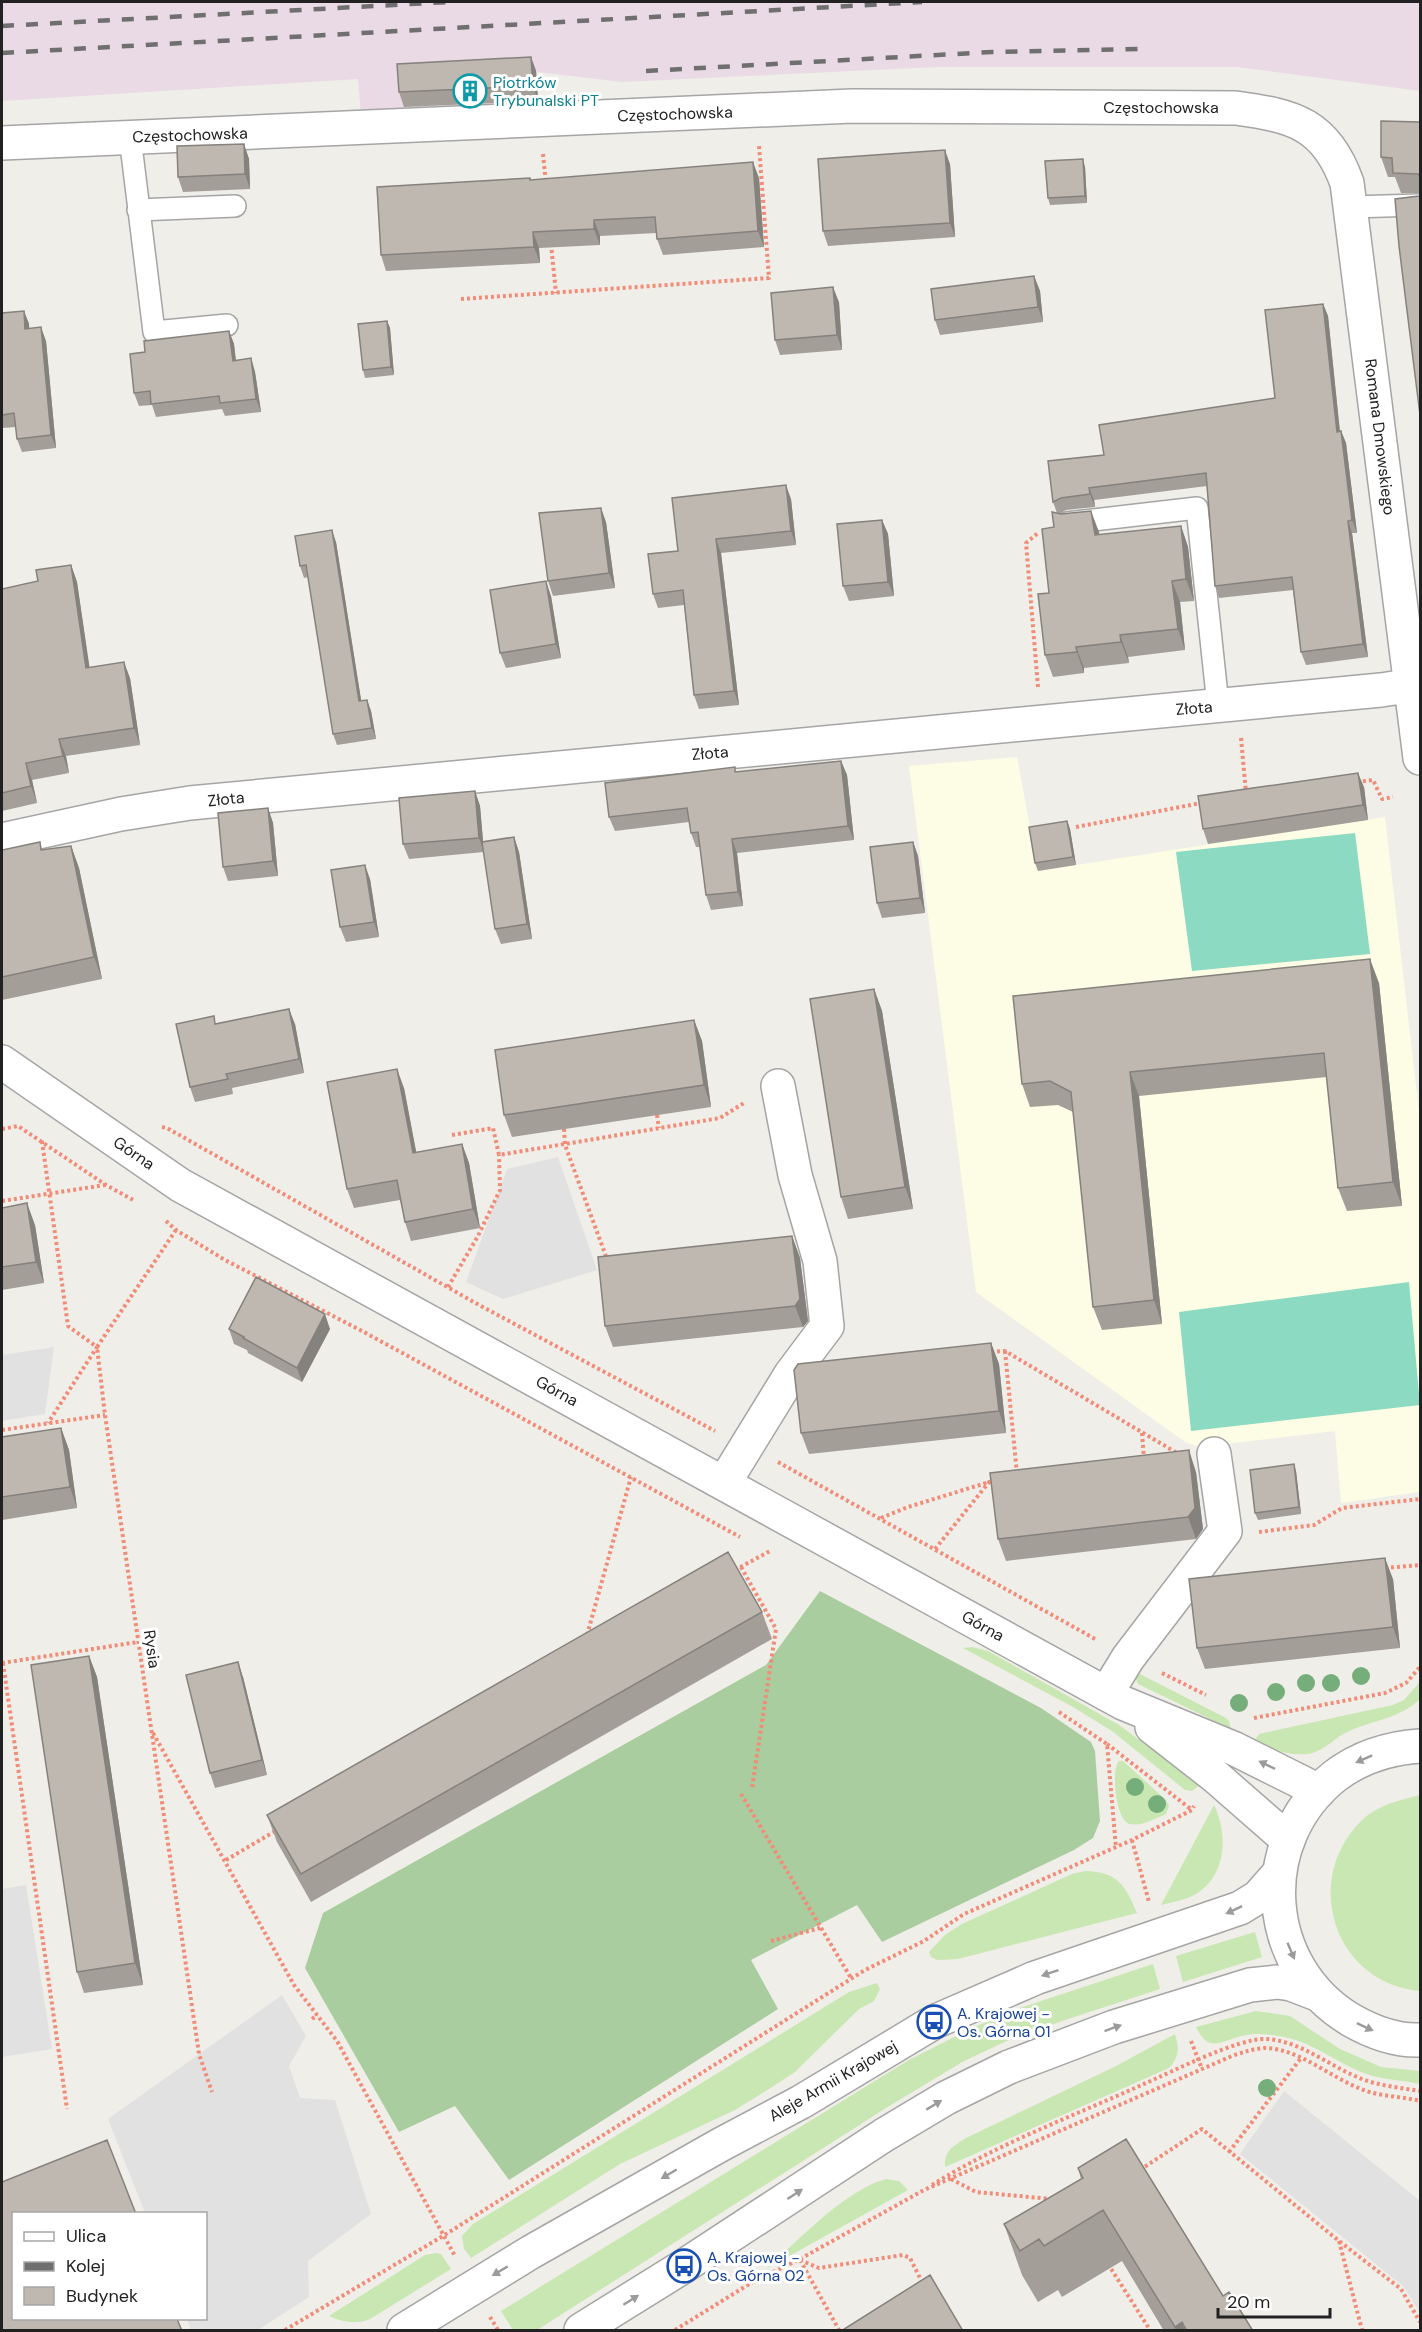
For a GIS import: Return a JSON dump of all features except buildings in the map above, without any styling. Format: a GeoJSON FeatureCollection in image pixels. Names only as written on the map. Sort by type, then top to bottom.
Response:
{"type":"FeatureCollection","features":[{"type":"Feature","properties":{"kind":"street","name":"Częstochowska"},"geometry":{"type":"LineString","coordinates":[[2,143],[852,106],[1236,108],[1275,113],[1310,129]]}},
{"type":"Feature","properties":{"kind":"street","name":"Romana Dmowskiego"},"geometry":{"type":"LineString","coordinates":[[1310,129],[1335,154],[1347,183],[1416,684],[1420,758]]}},
{"type":"Feature","properties":{"kind":"street","name":"Złota"},"geometry":{"type":"LineString","coordinates":[[2,840],[121,814],[190,803],[1381,690],[1416,684]]}},
{"type":"Feature","properties":{"kind":"street","name":"Górna"},"geometry":{"type":"LineString","coordinates":[[7,1076],[180,1185],[1114,1698],[1235,1749],[1319,1791]]}},
{"type":"Feature","properties":{"kind":"street"},"geometry":{"type":"LineString","coordinates":[[724,1483],[790,1374],[827,1326],[820,1261],[795,1175],[778,1086]]}},
{"type":"Feature","properties":{"kind":"street"},"geometry":{"type":"LineString","coordinates":[[1114,1698],[1128,1658],[1225,1531],[1214,1454]]}},
{"type":"Feature","properties":{"kind":"street","name":"Górna"},"geometry":{"type":"LineString","coordinates":[[1114,1698],[1216,1777],[1288,1840]]}},
{"type":"Feature","properties":{"kind":"street"},"geometry":{"type":"LineString","coordinates":[[1420,1746],[1377,1754],[1356,1763],[1336,1775],[1319,1791],[1306,1806],[1288,1840],[1279,1873],[1278,1906],[1285,1938],[1298,1968],[1317,1994],[1338,2012],[1361,2026],[1386,2036],[1420,2040]]}},
{"type":"Feature","properties":{"kind":"street","name":"Aleje Armii Krajowej"},"geometry":{"type":"LineString","coordinates":[[404,2331],[473,2288],[720,2145],[801,2103],[934,2022],[1035,1978],[1240,1908],[1258,1896],[1279,1873]]}},
{"type":"Feature","properties":{"kind":"street"},"geometry":{"type":"LineString","coordinates":[[581,2331],[884,2135],[946,2098],[1009,2067],[1114,2027],[1250,1985],[1277,1982],[1291,1984],[1317,1994]]}},
{"type":"Feature","properties":{"kind":"lane"},"geometry":{"type":"LineString","coordinates":[[130,137],[154,332],[227,325]]}},
{"type":"Feature","properties":{"kind":"lane"},"geometry":{"type":"LineString","coordinates":[[1350,207],[1420,205]]}},
{"type":"Feature","properties":{"kind":"lane"},"geometry":{"type":"LineString","coordinates":[[138,210],[235,206]]}},
{"type":"Feature","properties":{"kind":"lane"},"geometry":{"type":"LineString","coordinates":[[1067,523],[1197,508],[1218,705]]}},
{"type":"Feature","properties":{"kind":"path"},"geometry":{"type":"LineString","coordinates":[[461,299],[769,278],[759,141]]}},
{"type":"Feature","properties":{"kind":"path"},"geometry":{"type":"LineString","coordinates":[[543,153],[546,188]]}},
{"type":"Feature","properties":{"kind":"path"},"geometry":{"type":"LineString","coordinates":[[551,234],[556,293]]}},
{"type":"Feature","properties":{"kind":"path"},"geometry":{"type":"LineString","coordinates":[[1038,688],[1026,543],[1038,533],[1061,531],[1067,523]]}},
{"type":"Feature","properties":{"kind":"path"},"geometry":{"type":"LineString","coordinates":[[1240,730],[1246,794]]}},
{"type":"Feature","properties":{"kind":"path"},"geometry":{"type":"LineString","coordinates":[[1350,783],[1373,780],[1382,799],[1392,798]]}},
{"type":"Feature","properties":{"kind":"path"},"geometry":{"type":"LineString","coordinates":[[1235,796],[1258,793]]}},
{"type":"Feature","properties":{"kind":"path"},"geometry":{"type":"LineString","coordinates":[[1076,827],[1212,801]]}},
{"type":"Feature","properties":{"kind":"path"},"geometry":{"type":"LineString","coordinates":[[499,1155],[720,1118],[778,1086]]}},
{"type":"Feature","properties":{"kind":"path"},"geometry":{"type":"LineString","coordinates":[[657,1115],[659,1128]]}},
{"type":"Feature","properties":{"kind":"path"},"geometry":{"type":"LineString","coordinates":[[2,1129],[18,1126],[106,1185],[142,1205]]}},
{"type":"Feature","properties":{"kind":"path"},"geometry":{"type":"LineString","coordinates":[[158,1127],[167,1128],[448,1287],[667,1407],[746,1445],[880,1518],[1128,1658],[1212,1698]]}},
{"type":"Feature","properties":{"kind":"path"},"geometry":{"type":"LineString","coordinates":[[448,1287],[478,1236],[500,1190],[499,1155],[493,1128],[452,1135]]}},
{"type":"Feature","properties":{"kind":"path"},"geometry":{"type":"LineString","coordinates":[[564,1129],[566,1145],[608,1264]]}},
{"type":"Feature","properties":{"kind":"path"},"geometry":{"type":"LineString","coordinates":[[42,1141],[68,1326],[97,1347]]}},
{"type":"Feature","properties":{"kind":"path"},"geometry":{"type":"LineString","coordinates":[[2,1201],[106,1185]]}},
{"type":"Feature","properties":{"kind":"path"},"geometry":{"type":"LineString","coordinates":[[160,1215],[176,1230],[225,1260],[372,1337],[742,1538]]}},
{"type":"Feature","properties":{"kind":"path"},"geometry":{"type":"LineString","coordinates":[[48,1423],[176,1230]]}},
{"type":"Feature","properties":{"kind":"path","name":"Rysia"},"geometry":{"type":"LineString","coordinates":[[97,1347],[199,2054],[212,2092]]}},
{"type":"Feature","properties":{"kind":"path"},"geometry":{"type":"LineString","coordinates":[[1005,1351],[1017,1478],[1008,1479]]}},
{"type":"Feature","properties":{"kind":"path"},"geometry":{"type":"LineString","coordinates":[[982,1353],[1005,1351],[1186,1458],[1214,1454]]}},
{"type":"Feature","properties":{"kind":"path"},"geometry":{"type":"LineString","coordinates":[[2,1430],[105,1415]]}},
{"type":"Feature","properties":{"kind":"path"},"geometry":{"type":"LineString","coordinates":[[1142,1433],[1144,1462]]}},
{"type":"Feature","properties":{"kind":"path"},"geometry":{"type":"LineString","coordinates":[[587,1636],[630,1478],[634,1471]]}},
{"type":"Feature","properties":{"kind":"path"},"geometry":{"type":"LineString","coordinates":[[880,1518],[908,1507],[999,1480]]}},
{"type":"Feature","properties":{"kind":"path"},"geometry":{"type":"LineString","coordinates":[[935,1549],[990,1481]]}},
{"type":"Feature","properties":{"kind":"path"},"geometry":{"type":"LineString","coordinates":[[1251,1533],[1314,1524],[1342,1508],[1420,1499]]}},
{"type":"Feature","properties":{"kind":"path"},"geometry":{"type":"LineString","coordinates":[[731,1572],[770,1551],[761,1546]]}},
{"type":"Feature","properties":{"kind":"path"},"geometry":{"type":"LineString","coordinates":[[1374,1569],[1420,1564]]}},
{"type":"Feature","properties":{"kind":"path"},"geometry":{"type":"LineString","coordinates":[[741,1567],[776,1629],[752,1788]]}},
{"type":"Feature","properties":{"kind":"path"},"geometry":{"type":"LineString","coordinates":[[67,2109],[2,1663],[138,1642]]}},
{"type":"Feature","properties":{"kind":"path"},"geometry":{"type":"LineString","coordinates":[[1253,1719],[1385,1693],[1406,1683],[1420,1667]]}},
{"type":"Feature","properties":{"kind":"path"},"geometry":{"type":"LineString","coordinates":[[285,2331],[443,2236],[851,1978],[924,1941],[964,1914],[1116,1848],[1192,1809],[1107,1744],[1050,1706]]}},
{"type":"Feature","properties":{"kind":"path"},"geometry":{"type":"LineString","coordinates":[[151,1730],[226,1860],[294,1985],[337,2041],[443,2236],[498,2331]]}},
{"type":"Feature","properties":{"kind":"path"},"geometry":{"type":"LineString","coordinates":[[1107,1744],[1116,1848]]}},
{"type":"Feature","properties":{"kind":"path"},"geometry":{"type":"LineString","coordinates":[[741,1794],[851,1978]]}},
{"type":"Feature","properties":{"kind":"path"},"geometry":{"type":"LineString","coordinates":[[226,1860],[285,1826]]}},
{"type":"Feature","properties":{"kind":"path"},"geometry":{"type":"LineString","coordinates":[[1132,1840],[1152,1912]]}},
{"type":"Feature","properties":{"kind":"path"},"geometry":{"type":"LineString","coordinates":[[771,1941],[820,1928]]}},
{"type":"Feature","properties":{"kind":"path"},"geometry":{"type":"LineString","coordinates":[[312,2019],[317,2015]]}},
{"type":"Feature","properties":{"kind":"path"},"geometry":{"type":"LineString","coordinates":[[1190,2038],[1202,2069]]}},
{"type":"Feature","properties":{"kind":"path"},"geometry":{"type":"LineString","coordinates":[[675,2331],[751,2283],[800,2259],[924,2190],[961,2166],[1198,2060],[1252,2041],[1263,2039],[1295,2045],[1364,2080],[1420,2091]]}},
{"type":"Feature","properties":{"kind":"path"},"geometry":{"type":"LineString","coordinates":[[924,2190],[1232,2055],[1253,2049],[1282,2050],[1364,2091],[1420,2101]]}},
{"type":"Feature","properties":{"kind":"path"},"geometry":{"type":"LineString","coordinates":[[1229,2152],[1301,2058]]}},
{"type":"Feature","properties":{"kind":"path"},"geometry":{"type":"LineString","coordinates":[[1137,2172],[1202,2129],[1401,2289],[1420,2322]]}},
{"type":"Feature","properties":{"kind":"path"},"geometry":{"type":"LineString","coordinates":[[951,2179],[976,2192],[1055,2200]]}},
{"type":"Feature","properties":{"kind":"path"},"geometry":{"type":"LineString","coordinates":[[1339,2241],[1362,2331]]}},
{"type":"Feature","properties":{"kind":"path"},"geometry":{"type":"LineString","coordinates":[[800,2259],[819,2268],[903,2255],[910,2258],[927,2292]]}},
{"type":"Feature","properties":{"kind":"path"},"geometry":{"type":"LineString","coordinates":[[800,2259],[839,2331]]}},
{"type":"Feature","properties":{"kind":"path"},"geometry":{"type":"LineString","coordinates":[[1107,2263],[1150,2331]]}},
{"type":"Feature","properties":{"kind":"shaded area"},"geometry":{"type":"Polygon","coordinates":[[[2,2],[1420,2],[1420,91],[1237,67],[938,67],[622,82],[537,72],[538,104],[361,114],[358,79],[2,101],[2,2]]]}},
{"type":"Feature","properties":{"kind":"shaded area"},"geometry":{"type":"Polygon","coordinates":[[[1017,757],[1038,871],[1385,817],[1420,1120],[1420,1492],[1341,1503],[1335,1431],[1200,1447],[1185,1442],[976,1292],[909,766],[1017,757]]]}},
{"type":"Feature","properties":{"kind":"shaded area"},"geometry":{"type":"Polygon","coordinates":[[[558,1157],[597,1270],[503,1299],[466,1282],[507,1169],[558,1157]]]}},
{"type":"Feature","properties":{"kind":"shaded area"},"geometry":{"type":"Polygon","coordinates":[[[54,1347],[45,1414],[2,1421],[2,1355],[54,1347]]]}},
{"type":"Feature","properties":{"kind":"shaded area"},"geometry":{"type":"Polygon","coordinates":[[[26,1885],[52,2049],[2,2057],[2,1889],[26,1885]]]}},
{"type":"Feature","properties":{"kind":"shaded area"},"geometry":{"type":"Polygon","coordinates":[[[282,1995],[306,2036],[289,2066],[300,2098],[335,2100],[371,2214],[308,2261],[309,2297],[258,2330],[191,2330],[187,2320],[207,2320],[207,2212],[145,2212],[108,2119],[282,1995]]]}},
{"type":"Feature","properties":{"kind":"shaded area"},"geometry":{"type":"Polygon","coordinates":[[[1284,2091],[1420,2201],[1420,2313],[1404,2287],[1240,2154],[1284,2091]]]}},
{"type":"Feature","properties":{"kind":"green space"},"geometry":{"type":"Polygon","coordinates":[[[1355,833],[1370,954],[1192,971],[1176,852],[1355,833]]]}},
{"type":"Feature","properties":{"kind":"green space"},"geometry":{"type":"Polygon","coordinates":[[[1409,1282],[1420,1405],[1191,1431],[1179,1312],[1409,1282]]]}},
{"type":"Feature","properties":{"kind":"green space"},"geometry":{"type":"Polygon","coordinates":[[[820,1591],[1041,1708],[1091,1742],[1095,1751],[1100,1821],[1093,1838],[1074,1850],[882,1942],[857,1905],[751,1960],[778,2009],[509,2180],[455,2106],[399,2132],[305,1968],[323,1913],[766,1665],[820,1591]]]}},
{"type":"Feature","properties":{"kind":"green space"},"geometry":{"type":"Polygon","coordinates":[[[972,1647],[988,1651],[1119,1725],[1200,1785],[1192,1791],[1185,1790],[1112,1731],[1073,1707],[963,1648],[972,1647]]]}},
{"type":"Feature","properties":{"kind":"green space"},"geometry":{"type":"Polygon","coordinates":[[[1132,1670],[1226,1718],[1231,1729],[1138,1684],[1132,1670]]]}},
{"type":"Feature","properties":{"kind":"green space"},"geometry":{"type":"Polygon","coordinates":[[[1420,1682],[1420,1699],[1402,1712],[1350,1731],[1313,1753],[1287,1753],[1254,1741],[1259,1734],[1393,1705],[1404,1700],[1420,1682]]]}},
{"type":"Feature","properties":{"kind":"green space"},"geometry":{"type":"Polygon","coordinates":[[[1119,1761],[1123,1761],[1166,1800],[1169,1806],[1166,1814],[1134,1825],[1125,1820],[1121,1814],[1116,1794],[1115,1774],[1119,1761]]]}},
{"type":"Feature","properties":{"kind":"green space"},"geometry":{"type":"Polygon","coordinates":[[[1420,1795],[1420,1991],[1390,1984],[1366,1969],[1348,1949],[1336,1925],[1331,1898],[1333,1871],[1343,1844],[1362,1820],[1382,1807],[1420,1795]]]}},
{"type":"Feature","properties":{"kind":"green space"},"geometry":{"type":"Polygon","coordinates":[[[1214,1805],[1219,1816],[1223,1841],[1219,1865],[1214,1876],[1196,1894],[1161,1905],[1214,1805]]]}},
{"type":"Feature","properties":{"kind":"green space"},"geometry":{"type":"Polygon","coordinates":[[[1085,1871],[1113,1877],[1124,1888],[1137,1913],[958,1959],[937,1960],[931,1957],[929,1952],[945,1935],[962,1924],[1072,1874],[1085,1871]]]}},
{"type":"Feature","properties":{"kind":"green space"},"geometry":{"type":"Polygon","coordinates":[[[1255,1932],[1262,1957],[1183,1982],[1176,1956],[1255,1932]]]}},
{"type":"Feature","properties":{"kind":"green space"},"geometry":{"type":"Polygon","coordinates":[[[1153,1964],[1160,1989],[1009,2040],[964,2061],[886,2108],[537,2330],[513,2330],[501,2311],[909,2060],[972,2028],[1020,2008],[1153,1964]]]}},
{"type":"Feature","properties":{"kind":"green space"},"geometry":{"type":"Polygon","coordinates":[[[877,1983],[880,1989],[874,2001],[859,2009],[795,2072],[772,2087],[735,2110],[620,2164],[471,2258],[464,2249],[462,2236],[473,2224],[849,1992],[877,1983]]]}},
{"type":"Feature","properties":{"kind":"green space"},"geometry":{"type":"Polygon","coordinates":[[[1256,2011],[1290,2016],[1340,2049],[1381,2067],[1420,2071],[1420,2084],[1366,2074],[1290,2038],[1255,2034],[1216,2044],[1206,2041],[1196,2027],[1256,2011]]]}},
{"type":"Feature","properties":{"kind":"green space"},"geometry":{"type":"Polygon","coordinates":[[[1175,2034],[1178,2052],[1169,2068],[945,2167],[946,2157],[953,2146],[966,2138],[1116,2066],[1175,2034]]]}},
{"type":"Feature","properties":{"kind":"green space"},"geometry":{"type":"Polygon","coordinates":[[[886,2179],[899,2181],[908,2190],[766,2269],[839,2205],[870,2185],[886,2179]]]}},
{"type":"Feature","properties":{"kind":"green space"},"geometry":{"type":"Polygon","coordinates":[[[441,2254],[451,2269],[370,2319],[349,2322],[329,2316],[425,2255],[441,2254]]]}},
{"type":"Feature","properties":{"kind":"railway"},"geometry":{"type":"LineString","coordinates":[[2,26],[449,2]]}},
{"type":"Feature","properties":{"kind":"railway"},"geometry":{"type":"LineString","coordinates":[[2,53],[922,2]]}},
{"type":"Feature","properties":{"kind":"railway"},"geometry":{"type":"LineString","coordinates":[[646,71],[992,52],[1143,49]]}},
{"type":"Feature","properties":{"kind":"place","name":"Piotrków Trybunalski PT"},"geometry":{"type":"Point","coordinates":[470,91]}},
{"type":"Feature","properties":{"kind":"place","name":"A. Krajowej - Os. Górna 01"},"geometry":{"type":"Point","coordinates":[934,2022]}},
{"type":"Feature","properties":{"kind":"place","name":"A. Krajowej - Os. Górna 02"},"geometry":{"type":"Point","coordinates":[684,2266]}}]}
